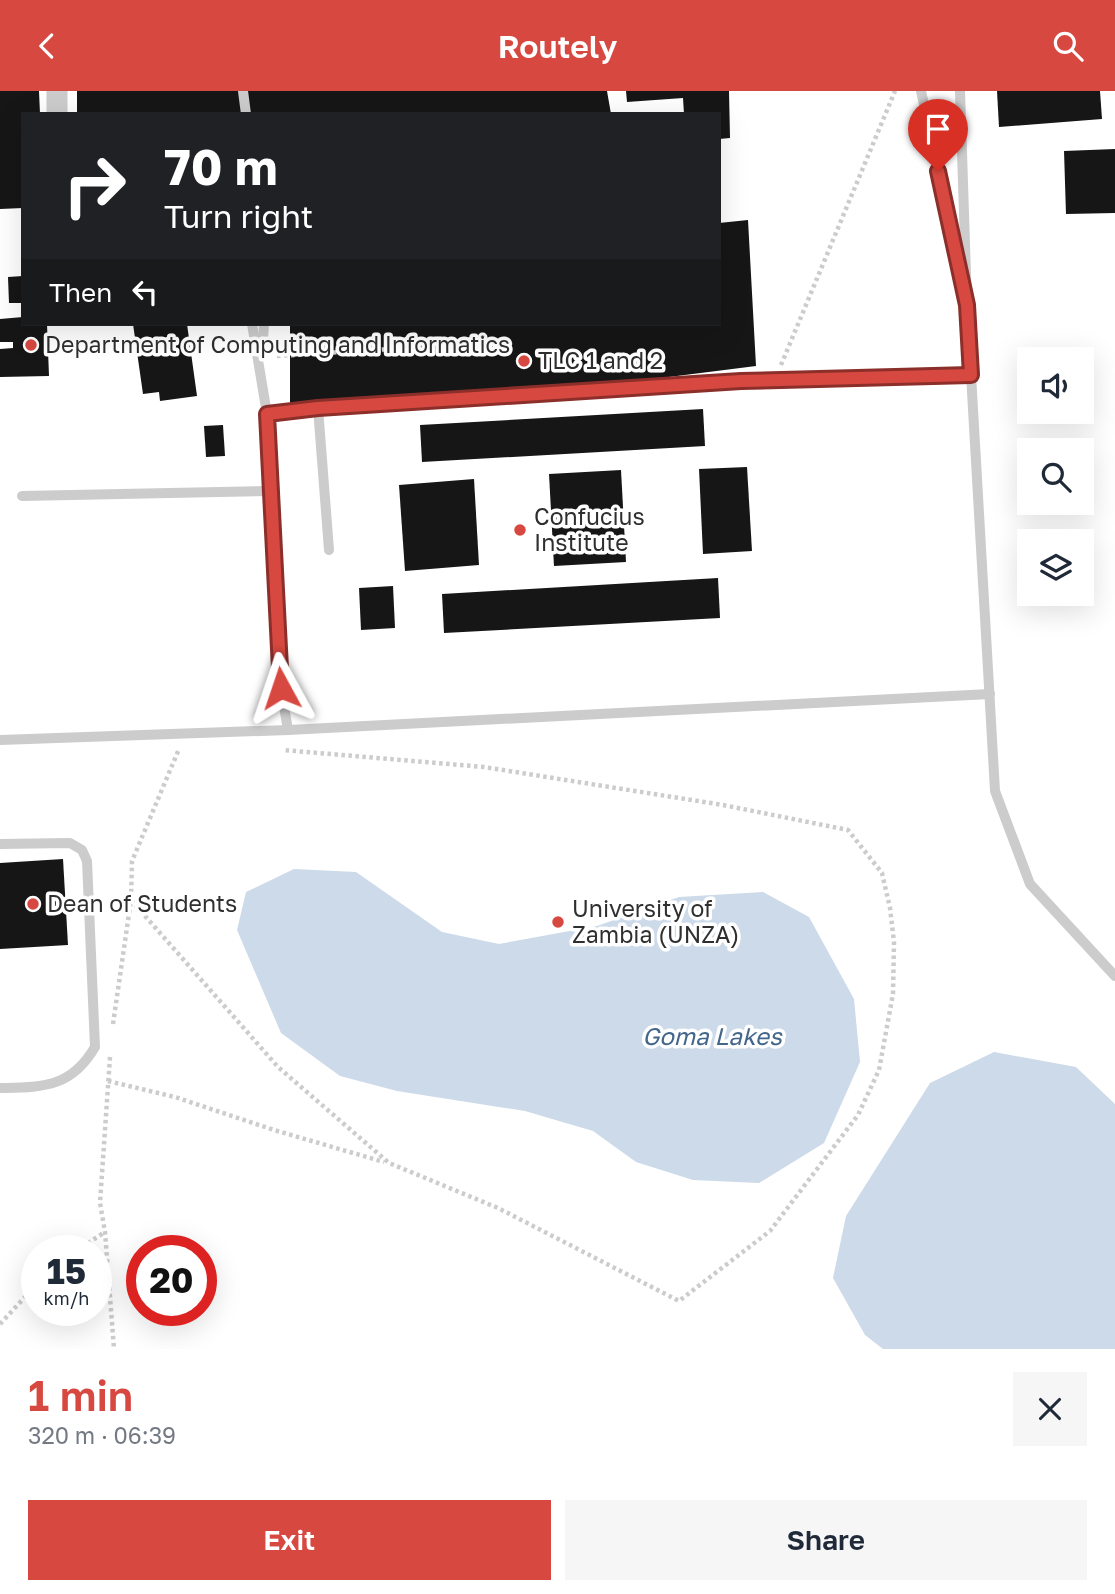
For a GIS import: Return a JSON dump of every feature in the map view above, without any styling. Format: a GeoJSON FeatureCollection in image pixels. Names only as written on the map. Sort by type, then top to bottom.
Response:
{"type":"FeatureCollection","features":[{"type":"Feature","properties":{"kind":"street"},"geometry":{"type":"LineString","coordinates":[[57,91],[57,112]]}},
{"type":"Feature","properties":{"kind":"lane"},"geometry":{"type":"LineString","coordinates":[[243,91],[246,112]]}},
{"type":"Feature","properties":{"kind":"lane"},"geometry":{"type":"LineString","coordinates":[[921,91],[967,305]]}},
{"type":"Feature","properties":{"kind":"lane"},"geometry":{"type":"LineString","coordinates":[[960,91],[967,305],[995,791],[1030,884],[1115,976]]}},
{"type":"Feature","properties":{"kind":"lane"},"geometry":{"type":"LineString","coordinates":[[252,326],[267,414],[278,670],[288,730]]}},
{"type":"Feature","properties":{"kind":"lane"},"geometry":{"type":"LineString","coordinates":[[261,379],[264,326]]}},
{"type":"Feature","properties":{"kind":"lane"},"geometry":{"type":"LineString","coordinates":[[267,414],[318,408],[775,380],[971,375]]}},
{"type":"Feature","properties":{"kind":"lane"},"geometry":{"type":"LineString","coordinates":[[318,408],[328,550]]}},
{"type":"Feature","properties":{"kind":"lane"},"geometry":{"type":"LineString","coordinates":[[22,496],[271,491]]}},
{"type":"Feature","properties":{"kind":"lane"},"geometry":{"type":"LineString","coordinates":[[0,740],[288,730],[990,694]]}},
{"type":"Feature","properties":{"kind":"lane"},"geometry":{"type":"LineString","coordinates":[[0,844],[70,843],[82,851],[87,861],[95,1047],[75,1072],[53,1085],[0,1088]]}},
{"type":"Feature","properties":{"kind":"path"},"geometry":{"type":"LineString","coordinates":[[775,380],[895,91]]}},
{"type":"Feature","properties":{"kind":"path"},"geometry":{"type":"LineString","coordinates":[[262,357],[408,348]]}},
{"type":"Feature","properties":{"kind":"path"},"geometry":{"type":"LineString","coordinates":[[113,1029],[131,900],[132,861],[182,741]]}},
{"type":"Feature","properties":{"kind":"path"},"geometry":{"type":"LineString","coordinates":[[108,1081],[175,1097],[274,1130],[388,1163],[498,1208],[678,1301],[769,1231],[858,1115],[879,1070],[893,994],[894,942],[882,873],[848,830],[723,805],[484,768],[278,750]]}},
{"type":"Feature","properties":{"kind":"path"},"geometry":{"type":"LineString","coordinates":[[131,900],[278,1067],[388,1163]]}},
{"type":"Feature","properties":{"kind":"path"},"geometry":{"type":"LineString","coordinates":[[110,1055],[100,1202],[105,1232],[114,1349]]}},
{"type":"Feature","properties":{"kind":"path"},"geometry":{"type":"LineString","coordinates":[[100,1235],[105,1232]]}},
{"type":"Feature","properties":{"kind":"path"},"geometry":{"type":"LineString","coordinates":[[0,1324],[21,1301]]}},
{"type":"Feature","properties":{"kind":"water","name":"Goma Lakes"},"geometry":{"type":"Polygon","coordinates":[[[294,869],[356,872],[442,932],[499,944],[597,926],[679,897],[763,892],[809,917],[854,999],[860,1062],[824,1143],[759,1183],[693,1180],[636,1162],[593,1131],[525,1111],[397,1091],[340,1076],[281,1033],[237,930],[246,892],[294,869]]]}},
{"type":"Feature","properties":{"kind":"water"},"geometry":{"type":"Polygon","coordinates":[[[994,1052],[1076,1067],[1115,1104],[1115,1349],[883,1349],[865,1335],[833,1278],[846,1216],[930,1083],[994,1052]]]}},
{"type":"Feature","properties":{"kind":"building"},"geometry":{"type":"Polygon","coordinates":[[[0,91],[39,91],[40,112],[21,112],[21,208],[0,209],[0,91]]]}},
{"type":"Feature","properties":{"kind":"building"},"geometry":{"type":"Polygon","coordinates":[[[77,91],[607,91],[611,112],[77,112],[77,91]]]}},
{"type":"Feature","properties":{"kind":"building"},"geometry":{"type":"Polygon","coordinates":[[[626,91],[729,91],[730,138],[721,139],[721,112],[684,112],[683,98],[627,102],[626,91]]]}},
{"type":"Feature","properties":{"kind":"building"},"geometry":{"type":"Polygon","coordinates":[[[997,91],[1100,91],[1102,119],[999,127],[997,91]]]}},
{"type":"Feature","properties":{"kind":"building"},"geometry":{"type":"Polygon","coordinates":[[[1115,149],[1115,213],[1066,214],[1064,151],[1115,149]]]}},
{"type":"Feature","properties":{"kind":"building"},"geometry":{"type":"Polygon","coordinates":[[[748,220],[756,366],[558,391],[290,406],[290,326],[721,326],[721,223],[748,220]]]}},
{"type":"Feature","properties":{"kind":"building"},"geometry":{"type":"Polygon","coordinates":[[[21,276],[21,303],[9,303],[8,277],[21,276]]]}},
{"type":"Feature","properties":{"kind":"building","name":"Department of Computing and Informatics"},"geometry":{"type":"Polygon","coordinates":[[[21,317],[21,326],[47,326],[49,376],[0,377],[0,349],[13,348],[13,342],[0,342],[0,319],[21,317]]]}},
{"type":"Feature","properties":{"kind":"building"},"geometry":{"type":"Polygon","coordinates":[[[133,326],[187,326],[197,396],[160,401],[159,392],[143,394],[133,326]]]}},
{"type":"Feature","properties":{"kind":"building"},"geometry":{"type":"Polygon","coordinates":[[[703,409],[705,446],[422,462],[420,425],[703,409]]]}},
{"type":"Feature","properties":{"kind":"building"},"geometry":{"type":"Polygon","coordinates":[[[223,425],[225,456],[206,457],[204,426],[223,425]]]}},
{"type":"Feature","properties":{"kind":"building"},"geometry":{"type":"Polygon","coordinates":[[[747,467],[752,551],[703,554],[699,469],[747,467]]]}},
{"type":"Feature","properties":{"kind":"building"},"geometry":{"type":"Polygon","coordinates":[[[621,470],[626,562],[554,566],[549,474],[621,470]]]}},
{"type":"Feature","properties":{"kind":"building"},"geometry":{"type":"Polygon","coordinates":[[[474,479],[479,565],[405,571],[399,485],[474,479]]]}},
{"type":"Feature","properties":{"kind":"building"},"geometry":{"type":"Polygon","coordinates":[[[718,578],[720,618],[444,633],[442,594],[718,578]]]}},
{"type":"Feature","properties":{"kind":"building"},"geometry":{"type":"Polygon","coordinates":[[[393,586],[395,628],[361,630],[359,588],[393,586]]]}},
{"type":"Feature","properties":{"kind":"building","name":"Dean of Students"},"geometry":{"type":"Polygon","coordinates":[[[63,859],[68,945],[0,949],[0,863],[63,859]]]}},
{"type":"Feature","properties":{"kind":"place","name":"Department of Computing and Informatics"},"geometry":{"type":"Point","coordinates":[31,345]}},
{"type":"Feature","properties":{"kind":"place","name":"TLC 1 and 2"},"geometry":{"type":"Point","coordinates":[524,361]}},
{"type":"Feature","properties":{"kind":"place","name":"Confucius Institute"},"geometry":{"type":"Point","coordinates":[520,530]}},
{"type":"Feature","properties":{"kind":"place","name":"Dean of Students"},"geometry":{"type":"Point","coordinates":[33,904]}},
{"type":"Feature","properties":{"kind":"place","name":"University of Zambia (UNZA)"},"geometry":{"type":"Point","coordinates":[558,922]}},
{"type":"Feature","properties":{"kind":"route"},"geometry":{"type":"LineString","coordinates":[[281,688],[267,414],[318,408],[741,381],[971,375],[967,305],[938,171]]}}]}
